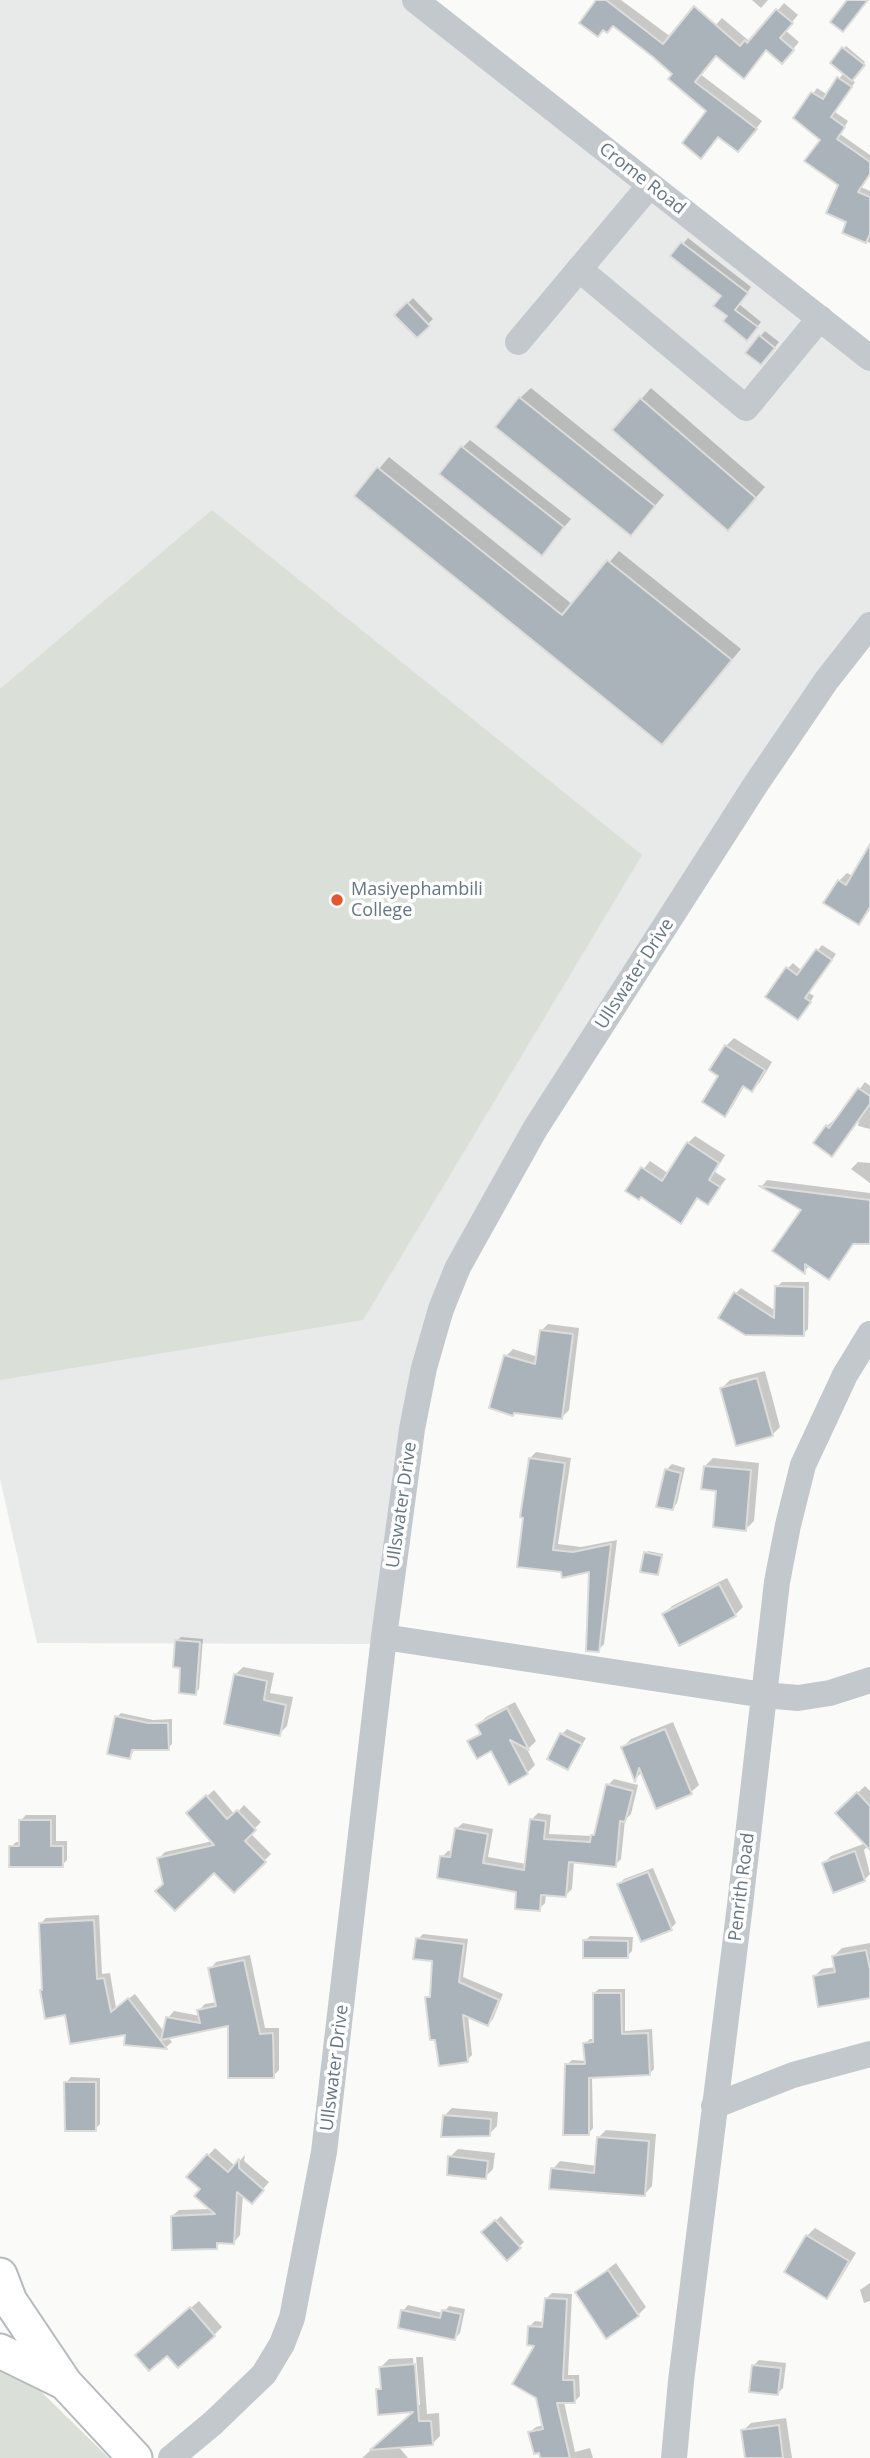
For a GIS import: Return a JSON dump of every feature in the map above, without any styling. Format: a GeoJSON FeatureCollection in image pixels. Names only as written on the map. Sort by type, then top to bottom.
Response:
{"type":"FeatureCollection","features":[{"type":"Feature","properties":{"kind":"main road"},"geometry":{"type":"LineString","coordinates":[[3,2293],[65,2383],[135,2458]]}},
{"type":"Feature","properties":{"kind":"main road"},"geometry":{"type":"LineString","coordinates":[[0,2351],[65,2383]]}},
{"type":"Feature","properties":{"kind":"street","name":"Crome Road"},"geometry":{"type":"LineString","coordinates":[[415,0],[870,358]]}},
{"type":"Feature","properties":{"kind":"street"},"geometry":{"type":"LineString","coordinates":[[518,342],[650,185]]}},
{"type":"Feature","properties":{"kind":"street"},"geometry":{"type":"LineString","coordinates":[[579,269],[746,408],[820,318]]}},
{"type":"Feature","properties":{"kind":"street","name":"Ullswater Drive"},"geometry":{"type":"LineString","coordinates":[[171,2458],[213,2423],[264,2374],[282,2344],[292,2318],[324,2152],[384,1637],[412,1429],[421,1380],[442,1309],[458,1267],[535,1129],[756,784],[826,681],[870,625]]}},
{"type":"Feature","properties":{"kind":"street","name":"Penrith Road"},"geometry":{"type":"LineString","coordinates":[[674,2458],[777,1582],[803,1465],[845,1375],[870,1334]]}},
{"type":"Feature","properties":{"kind":"street"},"geometry":{"type":"LineString","coordinates":[[384,1637],[764,1695],[809,1696],[830,1693],[870,1680]]}},
{"type":"Feature","properties":{"kind":"street"},"geometry":{"type":"LineString","coordinates":[[714,2106],[793,2075],[870,2054]]}},
{"type":"Feature","properties":{"kind":"shaded area","name":"Masiyephambili College"},"geometry":{"type":"Polygon","coordinates":[[[0,0],[408,0],[870,366],[870,615],[450,1258],[372,1644],[37,1643],[0,1479],[0,0]]]}},
{"type":"Feature","properties":{"kind":"shaded area"},"geometry":{"type":"Polygon","coordinates":[[[212,510],[642,855],[363,1320],[0,1380],[0,689],[212,510]]]}},
{"type":"Feature","properties":{"kind":"shaded area"},"geometry":{"type":"Polygon","coordinates":[[[0,2363],[23,2374],[109,2458],[0,2458],[0,2363]]]}},
{"type":"Feature","properties":{"kind":"building"},"geometry":{"type":"Polygon","coordinates":[[[596,0],[606,0],[663,44],[694,6],[740,46],[745,40],[747,43],[776,9],[793,23],[780,38],[794,50],[782,64],[766,50],[744,79],[716,56],[695,82],[757,129],[738,152],[718,137],[701,159],[682,143],[706,111],[668,79],[672,74],[613,26],[607,33],[603,30],[598,37],[579,23],[596,0]]]}},
{"type":"Feature","properties":{"kind":"building"},"geometry":{"type":"Polygon","coordinates":[[[847,0],[868,0],[843,32],[830,22],[847,0]]]}},
{"type":"Feature","properties":{"kind":"building"},"geometry":{"type":"Polygon","coordinates":[[[842,47],[865,65],[852,81],[830,63],[842,47]]]}},
{"type":"Feature","properties":{"kind":"building"},"geometry":{"type":"Polygon","coordinates":[[[837,77],[852,87],[831,117],[845,127],[837,139],[870,162],[870,174],[858,192],[870,197],[870,234],[866,243],[842,233],[846,222],[826,213],[838,185],[804,161],[820,140],[793,118],[811,92],[823,99],[837,77]]]}},
{"type":"Feature","properties":{"kind":"building"},"geometry":{"type":"Polygon","coordinates":[[[681,242],[748,293],[735,310],[758,327],[747,341],[723,321],[727,316],[713,306],[721,296],[670,256],[681,242]]]}},
{"type":"Feature","properties":{"kind":"building"},"geometry":{"type":"Polygon","coordinates":[[[407,302],[430,326],[417,338],[394,315],[407,302]]]}},
{"type":"Feature","properties":{"kind":"building"},"geometry":{"type":"Polygon","coordinates":[[[759,335],[775,348],[761,365],[745,353],[759,335]]]}},
{"type":"Feature","properties":{"kind":"building"},"geometry":{"type":"Polygon","coordinates":[[[519,397],[655,506],[631,536],[495,427],[519,397]]]}},
{"type":"Feature","properties":{"kind":"building"},"geometry":{"type":"Polygon","coordinates":[[[640,398],[756,498],[728,531],[612,430],[640,398]]]}},
{"type":"Feature","properties":{"kind":"building"},"geometry":{"type":"Polygon","coordinates":[[[461,446],[564,527],[542,556],[439,474],[461,446]]]}},
{"type":"Feature","properties":{"kind":"building"},"geometry":{"type":"Polygon","coordinates":[[[377,467],[562,615],[607,560],[732,660],[662,745],[354,496],[377,467]]]}},
{"type":"Feature","properties":{"kind":"building"},"geometry":{"type":"Polygon","coordinates":[[[870,844],[870,907],[859,925],[823,903],[838,880],[846,885],[870,844]]]}},
{"type":"Feature","properties":{"kind":"building"},"geometry":{"type":"Polygon","coordinates":[[[816,949],[832,960],[805,998],[811,1002],[798,1020],[765,997],[786,967],[797,975],[816,949]]]}},
{"type":"Feature","properties":{"kind":"building"},"geometry":{"type":"Polygon","coordinates":[[[725,1045],[765,1070],[752,1092],[743,1086],[725,1117],[702,1102],[718,1076],[709,1070],[725,1045]]]}},
{"type":"Feature","properties":{"kind":"building"},"geometry":{"type":"Polygon","coordinates":[[[858,1088],[870,1096],[870,1104],[832,1157],[813,1143],[826,1125],[829,1128],[858,1088]]]}},
{"type":"Feature","properties":{"kind":"building"},"geometry":{"type":"Polygon","coordinates":[[[687,1142],[719,1163],[709,1180],[720,1187],[708,1205],[697,1198],[681,1224],[641,1197],[639,1200],[625,1191],[641,1167],[662,1181],[687,1142]]]}},
{"type":"Feature","properties":{"kind":"building"},"geometry":{"type":"Polygon","coordinates":[[[759,1186],[870,1200],[870,1244],[853,1244],[829,1280],[805,1264],[805,1274],[772,1251],[801,1210],[759,1186]]]}},
{"type":"Feature","properties":{"kind":"building"},"geometry":{"type":"Polygon","coordinates":[[[775,1286],[804,1287],[804,1336],[745,1335],[718,1318],[734,1292],[774,1318],[775,1286]]]}},
{"type":"Feature","properties":{"kind":"building"},"geometry":{"type":"Polygon","coordinates":[[[540,1330],[573,1334],[562,1419],[514,1413],[513,1416],[489,1408],[504,1355],[535,1364],[540,1330]]]}},
{"type":"Feature","properties":{"kind":"building"},"geometry":{"type":"Polygon","coordinates":[[[757,1378],[773,1436],[736,1446],[720,1388],[757,1378]]]}},
{"type":"Feature","properties":{"kind":"building"},"geometry":{"type":"Polygon","coordinates":[[[529,1458],[565,1463],[553,1550],[573,1552],[611,1544],[599,1652],[586,1651],[589,1572],[562,1578],[561,1572],[517,1567],[523,1518],[520,1517],[529,1458]]]}},
{"type":"Feature","properties":{"kind":"building"},"geometry":{"type":"Polygon","coordinates":[[[704,1466],[751,1470],[746,1531],[713,1527],[716,1491],[701,1489],[704,1466]]]}},
{"type":"Feature","properties":{"kind":"building"},"geometry":{"type":"Polygon","coordinates":[[[665,1469],[681,1473],[673,1510],[656,1507],[665,1469]]]}},
{"type":"Feature","properties":{"kind":"building"},"geometry":{"type":"Polygon","coordinates":[[[644,1552],[662,1556],[658,1575],[640,1572],[644,1552]]]}},
{"type":"Feature","properties":{"kind":"building"},"geometry":{"type":"Polygon","coordinates":[[[719,1584],[736,1616],[679,1646],[662,1614],[719,1584]]]}},
{"type":"Feature","properties":{"kind":"building"},"geometry":{"type":"Polygon","coordinates":[[[175,1640],[200,1642],[196,1695],[179,1693],[180,1668],[173,1667],[175,1640]]]}},
{"type":"Feature","properties":{"kind":"building"},"geometry":{"type":"Polygon","coordinates":[[[234,1674],[267,1681],[264,1700],[286,1705],[280,1736],[224,1724],[234,1674]]]}},
{"type":"Feature","properties":{"kind":"building"},"geometry":{"type":"Polygon","coordinates":[[[507,1708],[529,1750],[510,1740],[528,1774],[509,1785],[491,1751],[477,1759],[467,1741],[481,1734],[476,1725],[507,1708]]]}},
{"type":"Feature","properties":{"kind":"building"},"geometry":{"type":"Polygon","coordinates":[[[115,1716],[148,1723],[168,1723],[169,1750],[132,1750],[130,1759],[107,1754],[115,1716]]]}},
{"type":"Feature","properties":{"kind":"building"},"geometry":{"type":"Polygon","coordinates":[[[665,1729],[692,1794],[656,1809],[639,1768],[635,1782],[621,1747],[665,1729]]]}},
{"type":"Feature","properties":{"kind":"building"},"geometry":{"type":"Polygon","coordinates":[[[560,1733],[582,1744],[568,1770],[547,1759],[560,1733]]]}},
{"type":"Feature","properties":{"kind":"building"},"geometry":{"type":"Polygon","coordinates":[[[606,1784],[633,1791],[625,1822],[620,1821],[616,1867],[569,1862],[566,1897],[541,1895],[540,1911],[515,1909],[516,1892],[437,1878],[440,1856],[450,1857],[455,1828],[488,1834],[483,1863],[524,1870],[530,1819],[546,1821],[544,1839],[590,1842],[606,1784]]]}},
{"type":"Feature","properties":{"kind":"building"},"geometry":{"type":"Polygon","coordinates":[[[857,1792],[870,1806],[870,1850],[835,1813],[857,1792]]]}},
{"type":"Feature","properties":{"kind":"building"},"geometry":{"type":"Polygon","coordinates":[[[206,1795],[227,1819],[237,1810],[256,1830],[245,1841],[266,1862],[234,1893],[214,1873],[175,1911],[155,1891],[163,1884],[157,1858],[214,1845],[186,1813],[206,1795]]]}},
{"type":"Feature","properties":{"kind":"building"},"geometry":{"type":"Polygon","coordinates":[[[19,1820],[51,1820],[51,1846],[63,1846],[63,1867],[9,1867],[9,1846],[19,1846],[19,1820]]]}},
{"type":"Feature","properties":{"kind":"building"},"geometry":{"type":"Polygon","coordinates":[[[855,1851],[865,1881],[833,1893],[822,1863],[855,1851]]]}},
{"type":"Feature","properties":{"kind":"building"},"geometry":{"type":"Polygon","coordinates":[[[648,1872],[672,1930],[641,1942],[617,1884],[648,1872]]]}},
{"type":"Feature","properties":{"kind":"building"},"geometry":{"type":"Polygon","coordinates":[[[94,1920],[97,1979],[104,1978],[111,2012],[128,1998],[167,2049],[124,2045],[125,2035],[70,2044],[65,2015],[45,2019],[40,1990],[39,1923],[94,1920]]]}},
{"type":"Feature","properties":{"kind":"building"},"geometry":{"type":"Polygon","coordinates":[[[416,1938],[464,1944],[459,1982],[499,2000],[488,2026],[463,2015],[468,2062],[439,2066],[435,2040],[430,2040],[425,1997],[430,1997],[432,1961],[413,1959],[416,1938]]]}},
{"type":"Feature","properties":{"kind":"building"},"geometry":{"type":"Polygon","coordinates":[[[583,1940],[628,1941],[628,1958],[583,1958],[583,1940]]]}},
{"type":"Feature","properties":{"kind":"building"},"geometry":{"type":"Polygon","coordinates":[[[866,1950],[870,1969],[870,1998],[818,2007],[813,1976],[835,1972],[832,1956],[866,1950]]]}},
{"type":"Feature","properties":{"kind":"building"},"geometry":{"type":"Polygon","coordinates":[[[244,1960],[260,2034],[273,2033],[274,2078],[228,2078],[228,2026],[161,2040],[166,2017],[200,2023],[197,2010],[216,2006],[208,1968],[244,1960]]]}},
{"type":"Feature","properties":{"kind":"building"},"geometry":{"type":"Polygon","coordinates":[[[593,1993],[621,1993],[622,2034],[648,2033],[650,2075],[589,2078],[589,2135],[563,2135],[565,2064],[585,2064],[583,2043],[593,2042],[593,1993]]]}},
{"type":"Feature","properties":{"kind":"building"},"geometry":{"type":"Polygon","coordinates":[[[64,2082],[96,2082],[96,2131],[65,2131],[64,2082]]]}},
{"type":"Feature","properties":{"kind":"building"},"geometry":{"type":"Polygon","coordinates":[[[443,2115],[491,2119],[490,2136],[441,2137],[443,2115]]]}},
{"type":"Feature","properties":{"kind":"building"},"geometry":{"type":"Polygon","coordinates":[[[597,2137],[649,2141],[645,2196],[549,2189],[551,2168],[594,2173],[597,2137]]]}},
{"type":"Feature","properties":{"kind":"building"},"geometry":{"type":"Polygon","coordinates":[[[207,2154],[228,2172],[239,2159],[239,2168],[264,2190],[252,2204],[237,2192],[234,2244],[217,2243],[217,2249],[172,2250],[171,2216],[215,2214],[194,2196],[200,2189],[186,2177],[207,2154]]]}},
{"type":"Feature","properties":{"kind":"building"},"geometry":{"type":"Polygon","coordinates":[[[448,2156],[488,2161],[486,2179],[447,2175],[448,2156]]]}},
{"type":"Feature","properties":{"kind":"building"},"geometry":{"type":"Polygon","coordinates":[[[495,2220],[521,2248],[507,2261],[481,2232],[495,2220]]]}},
{"type":"Feature","properties":{"kind":"building"},"geometry":{"type":"Polygon","coordinates":[[[806,2235],[849,2261],[827,2299],[784,2272],[806,2235]]]}},
{"type":"Feature","properties":{"kind":"building"},"geometry":{"type":"Polygon","coordinates":[[[608,2270],[639,2316],[606,2339],[575,2292],[608,2270]]]}},
{"type":"Feature","properties":{"kind":"building"},"geometry":{"type":"Polygon","coordinates":[[[545,2298],[567,2299],[563,2380],[574,2380],[575,2403],[557,2403],[570,2458],[540,2458],[539,2453],[534,2454],[528,2432],[543,2429],[536,2398],[512,2384],[534,2346],[527,2345],[528,2326],[542,2327],[545,2298]]]}},
{"type":"Feature","properties":{"kind":"building"},"geometry":{"type":"Polygon","coordinates":[[[190,2307],[215,2336],[178,2368],[167,2356],[149,2371],[135,2355],[190,2307]]]}},
{"type":"Feature","properties":{"kind":"building"},"geometry":{"type":"Polygon","coordinates":[[[401,2310],[440,2318],[442,2310],[461,2314],[455,2340],[398,2328],[401,2310]]]}},
{"type":"Feature","properties":{"kind":"building"},"geometry":{"type":"Polygon","coordinates":[[[415,2364],[419,2421],[431,2421],[433,2445],[370,2450],[413,2412],[378,2415],[376,2389],[381,2389],[379,2367],[415,2364]]]}},
{"type":"Feature","properties":{"kind":"building"},"geometry":{"type":"Polygon","coordinates":[[[752,2365],[781,2368],[778,2395],[749,2392],[752,2365]]]}},
{"type":"Feature","properties":{"kind":"building"},"geometry":{"type":"Polygon","coordinates":[[[779,2425],[783,2458],[745,2458],[741,2430],[779,2425]]]}},
{"type":"Feature","properties":{"kind":"place","name":"Masiyephambili College"},"geometry":{"type":"Point","coordinates":[337,900]}}]}
